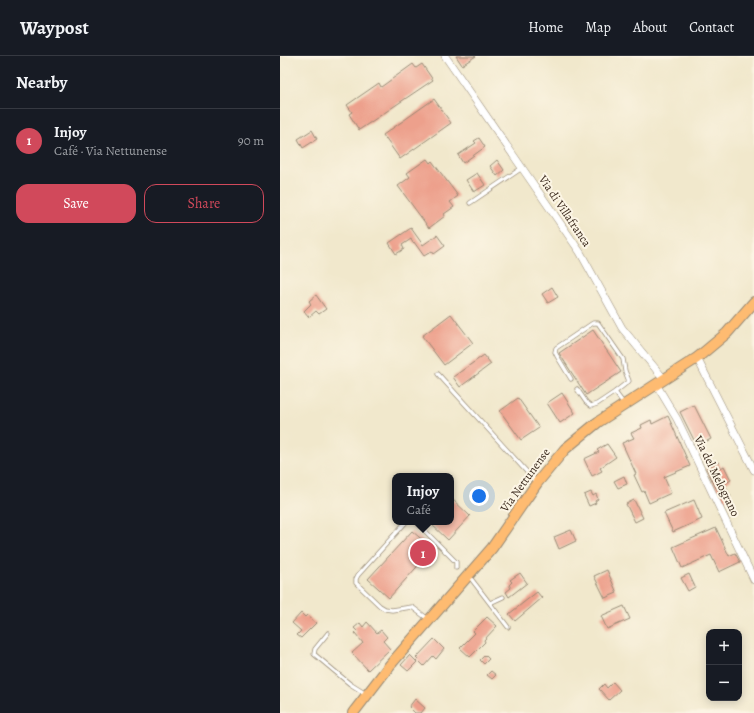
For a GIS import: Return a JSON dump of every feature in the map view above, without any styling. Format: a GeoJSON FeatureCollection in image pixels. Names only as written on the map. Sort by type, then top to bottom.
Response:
{"type":"FeatureCollection","features":[{"type":"Feature","properties":{"kind":"main road","name":"Via Nettunense"},"geometry":{"type":"LineString","coordinates":[[353,713],[390,665],[496,542],[537,483],[553,462],[571,443],[598,422],[697,358],[727,333],[754,302]]}},
{"type":"Feature","properties":{"kind":"street","name":"Via di Villafranca"},"geometry":{"type":"LineString","coordinates":[[445,56],[584,259],[622,328],[660,382]]}},
{"type":"Feature","properties":{"kind":"street"},"geometry":{"type":"LineString","coordinates":[[697,358],[754,470]]}},
{"type":"Feature","properties":{"kind":"street","name":"Via del Melograno"},"geometry":{"type":"LineString","coordinates":[[660,382],[754,580]]}},
{"type":"Feature","properties":{"kind":"lane"},"geometry":{"type":"LineString","coordinates":[[470,203],[522,168]]}},
{"type":"Feature","properties":{"kind":"lane"},"geometry":{"type":"LineString","coordinates":[[571,379],[555,352],[556,348],[593,323],[597,322],[600,324],[623,359],[625,371],[629,379],[628,382],[615,392],[597,404],[591,406],[586,402],[577,389]]}},
{"type":"Feature","properties":{"kind":"lane"},"geometry":{"type":"LineString","coordinates":[[438,374],[537,483]]}},
{"type":"Feature","properties":{"kind":"lane"},"geometry":{"type":"LineString","coordinates":[[615,392],[624,405]]}},
{"type":"Feature","properties":{"kind":"lane"},"geometry":{"type":"LineString","coordinates":[[403,525],[358,575],[356,583],[383,608],[392,610],[412,607],[429,620]]}},
{"type":"Feature","properties":{"kind":"lane"},"geometry":{"type":"LineString","coordinates":[[419,525],[456,562],[456,568]]}},
{"type":"Feature","properties":{"kind":"lane"},"geometry":{"type":"LineString","coordinates":[[468,575],[508,627]]}},
{"type":"Feature","properties":{"kind":"lane"},"geometry":{"type":"LineString","coordinates":[[490,603],[503,597]]}},
{"type":"Feature","properties":{"kind":"lane"},"geometry":{"type":"LineString","coordinates":[[328,633],[315,649],[314,654],[350,684],[366,695]]}},
{"type":"Feature","properties":{"kind":"building"},"geometry":{"type":"Polygon","coordinates":[[[456,56],[476,56],[462,65],[456,56]]]}},
{"type":"Feature","properties":{"kind":"building"},"geometry":{"type":"Polygon","coordinates":[[[413,64],[416,68],[422,64],[433,80],[359,130],[349,114],[352,112],[347,105],[379,83],[381,87],[413,64]]]}},
{"type":"Feature","properties":{"kind":"building"},"geometry":{"type":"Polygon","coordinates":[[[434,99],[451,123],[400,159],[383,135],[434,99]]]}},
{"type":"Feature","properties":{"kind":"building"},"geometry":{"type":"Polygon","coordinates":[[[312,130],[317,139],[303,148],[298,139],[312,130]]]}},
{"type":"Feature","properties":{"kind":"building"},"geometry":{"type":"Polygon","coordinates":[[[479,138],[485,147],[463,163],[458,155],[476,143],[474,141],[479,138]]]}},
{"type":"Feature","properties":{"kind":"building"},"geometry":{"type":"Polygon","coordinates":[[[427,159],[430,163],[432,161],[458,196],[450,202],[454,207],[429,228],[398,186],[410,177],[407,173],[427,159]]]}},
{"type":"Feature","properties":{"kind":"building"},"geometry":{"type":"Polygon","coordinates":[[[497,160],[504,170],[497,176],[490,166],[497,160]]]}},
{"type":"Feature","properties":{"kind":"building"},"geometry":{"type":"Polygon","coordinates":[[[477,173],[485,185],[474,192],[466,180],[477,173]]]}},
{"type":"Feature","properties":{"kind":"building"},"geometry":{"type":"Polygon","coordinates":[[[411,228],[423,245],[437,235],[445,246],[434,254],[432,251],[424,256],[411,239],[402,245],[404,249],[396,254],[389,243],[411,228]]]}},
{"type":"Feature","properties":{"kind":"building"},"geometry":{"type":"Polygon","coordinates":[[[552,287],[558,297],[548,303],[542,294],[552,287]]]}},
{"type":"Feature","properties":{"kind":"building"},"geometry":{"type":"Polygon","coordinates":[[[316,295],[326,309],[319,314],[316,311],[309,317],[304,311],[311,304],[309,301],[316,295]]]}},
{"type":"Feature","properties":{"kind":"building"},"geometry":{"type":"Polygon","coordinates":[[[451,314],[473,343],[444,365],[422,336],[451,314]]]}},
{"type":"Feature","properties":{"kind":"building"},"geometry":{"type":"Polygon","coordinates":[[[593,330],[621,372],[586,395],[559,353],[593,330]]]}},
{"type":"Feature","properties":{"kind":"building"},"geometry":{"type":"Polygon","coordinates":[[[484,355],[491,364],[460,387],[453,377],[484,355]]]}},
{"type":"Feature","properties":{"kind":"building"},"geometry":{"type":"Polygon","coordinates":[[[562,393],[575,413],[560,423],[547,403],[562,393]]]}},
{"type":"Feature","properties":{"kind":"building"},"geometry":{"type":"Polygon","coordinates":[[[518,398],[539,428],[521,440],[500,411],[518,398]]]}},
{"type":"Feature","properties":{"kind":"building"},"geometry":{"type":"Polygon","coordinates":[[[694,405],[711,439],[697,446],[680,412],[694,405]]]}},
{"type":"Feature","properties":{"kind":"building"},"geometry":{"type":"Polygon","coordinates":[[[668,416],[690,466],[664,477],[671,493],[649,503],[644,491],[642,492],[634,475],[636,474],[622,443],[634,438],[631,433],[642,428],[641,425],[651,420],[652,424],[668,416]]]}},
{"type":"Feature","properties":{"kind":"building"},"geometry":{"type":"Polygon","coordinates":[[[607,444],[616,457],[600,468],[602,471],[592,476],[584,459],[599,452],[597,450],[607,444]]]}},
{"type":"Feature","properties":{"kind":"building"},"geometry":{"type":"Polygon","coordinates":[[[718,462],[721,468],[724,466],[731,480],[724,484],[731,497],[724,501],[706,468],[718,462]]]}},
{"type":"Feature","properties":{"kind":"building"},"geometry":{"type":"Polygon","coordinates":[[[624,476],[627,484],[618,488],[614,481],[624,476]]]}},
{"type":"Feature","properties":{"kind":"building"},"geometry":{"type":"Polygon","coordinates":[[[591,492],[593,496],[596,494],[598,499],[595,501],[596,503],[589,506],[584,495],[591,492]]]}},
{"type":"Feature","properties":{"kind":"building"},"geometry":{"type":"Polygon","coordinates":[[[634,500],[643,518],[635,522],[626,504],[634,500]]]}},
{"type":"Feature","properties":{"kind":"building"},"geometry":{"type":"Polygon","coordinates":[[[694,500],[702,519],[673,532],[664,513],[694,500]]]}},
{"type":"Feature","properties":{"kind":"building"},"geometry":{"type":"Polygon","coordinates":[[[454,501],[470,516],[448,540],[432,525],[454,525],[454,501]]]}},
{"type":"Feature","properties":{"kind":"building"},"geometry":{"type":"Polygon","coordinates":[[[716,528],[729,556],[735,553],[740,562],[719,572],[711,555],[682,568],[673,547],[716,528]]]}},
{"type":"Feature","properties":{"kind":"building"},"geometry":{"type":"Polygon","coordinates":[[[571,530],[576,541],[559,549],[554,537],[571,530]]]}},
{"type":"Feature","properties":{"kind":"building"},"geometry":{"type":"Polygon","coordinates":[[[412,531],[433,549],[389,598],[368,579],[412,531]]]}},
{"type":"Feature","properties":{"kind":"building"},"geometry":{"type":"Polygon","coordinates":[[[607,570],[617,593],[605,598],[594,576],[607,570]]]}},
{"type":"Feature","properties":{"kind":"building"},"geometry":{"type":"Polygon","coordinates":[[[520,573],[527,583],[509,597],[506,592],[511,588],[509,585],[512,582],[510,580],[520,573]]]}},
{"type":"Feature","properties":{"kind":"building"},"geometry":{"type":"Polygon","coordinates":[[[689,574],[695,587],[688,591],[681,578],[689,574]]]}},
{"type":"Feature","properties":{"kind":"building"},"geometry":{"type":"Polygon","coordinates":[[[537,592],[542,598],[515,621],[509,614],[537,592]]]}},
{"type":"Feature","properties":{"kind":"building"},"geometry":{"type":"Polygon","coordinates":[[[624,606],[630,619],[607,629],[601,616],[624,606]]]}},
{"type":"Feature","properties":{"kind":"building"},"geometry":{"type":"Polygon","coordinates":[[[301,613],[305,617],[307,615],[316,623],[301,638],[297,635],[301,631],[292,623],[301,613]]]}},
{"type":"Feature","properties":{"kind":"building"},"geometry":{"type":"Polygon","coordinates":[[[487,617],[497,626],[484,640],[485,642],[470,657],[460,648],[475,633],[473,631],[487,617]]]}},
{"type":"Feature","properties":{"kind":"building"},"geometry":{"type":"Polygon","coordinates":[[[367,622],[377,633],[381,630],[387,637],[383,641],[390,649],[368,670],[352,653],[363,643],[355,633],[357,631],[354,628],[360,623],[363,627],[367,622]]]}},
{"type":"Feature","properties":{"kind":"building"},"geometry":{"type":"Polygon","coordinates":[[[434,639],[444,649],[436,659],[433,656],[424,666],[416,658],[434,639]]]}},
{"type":"Feature","properties":{"kind":"building"},"geometry":{"type":"Polygon","coordinates":[[[410,655],[417,662],[408,671],[401,665],[410,655]]]}},
{"type":"Feature","properties":{"kind":"building"},"geometry":{"type":"Polygon","coordinates":[[[485,655],[489,659],[484,664],[480,660],[485,655]]]}},
{"type":"Feature","properties":{"kind":"building"},"geometry":{"type":"Polygon","coordinates":[[[491,671],[496,675],[492,679],[487,675],[491,671]]]}},
{"type":"Feature","properties":{"kind":"building"},"geometry":{"type":"Polygon","coordinates":[[[613,682],[620,690],[609,700],[599,689],[604,684],[607,688],[613,682]]]}},
{"type":"Feature","properties":{"kind":"building"},"geometry":{"type":"Polygon","coordinates":[[[415,699],[425,708],[421,713],[415,713],[409,707],[415,699]]]}},
{"type":"Feature","properties":{"kind":"place","name":"Injoy"},"geometry":{"type":"Point","coordinates":[423,553]}}]}
